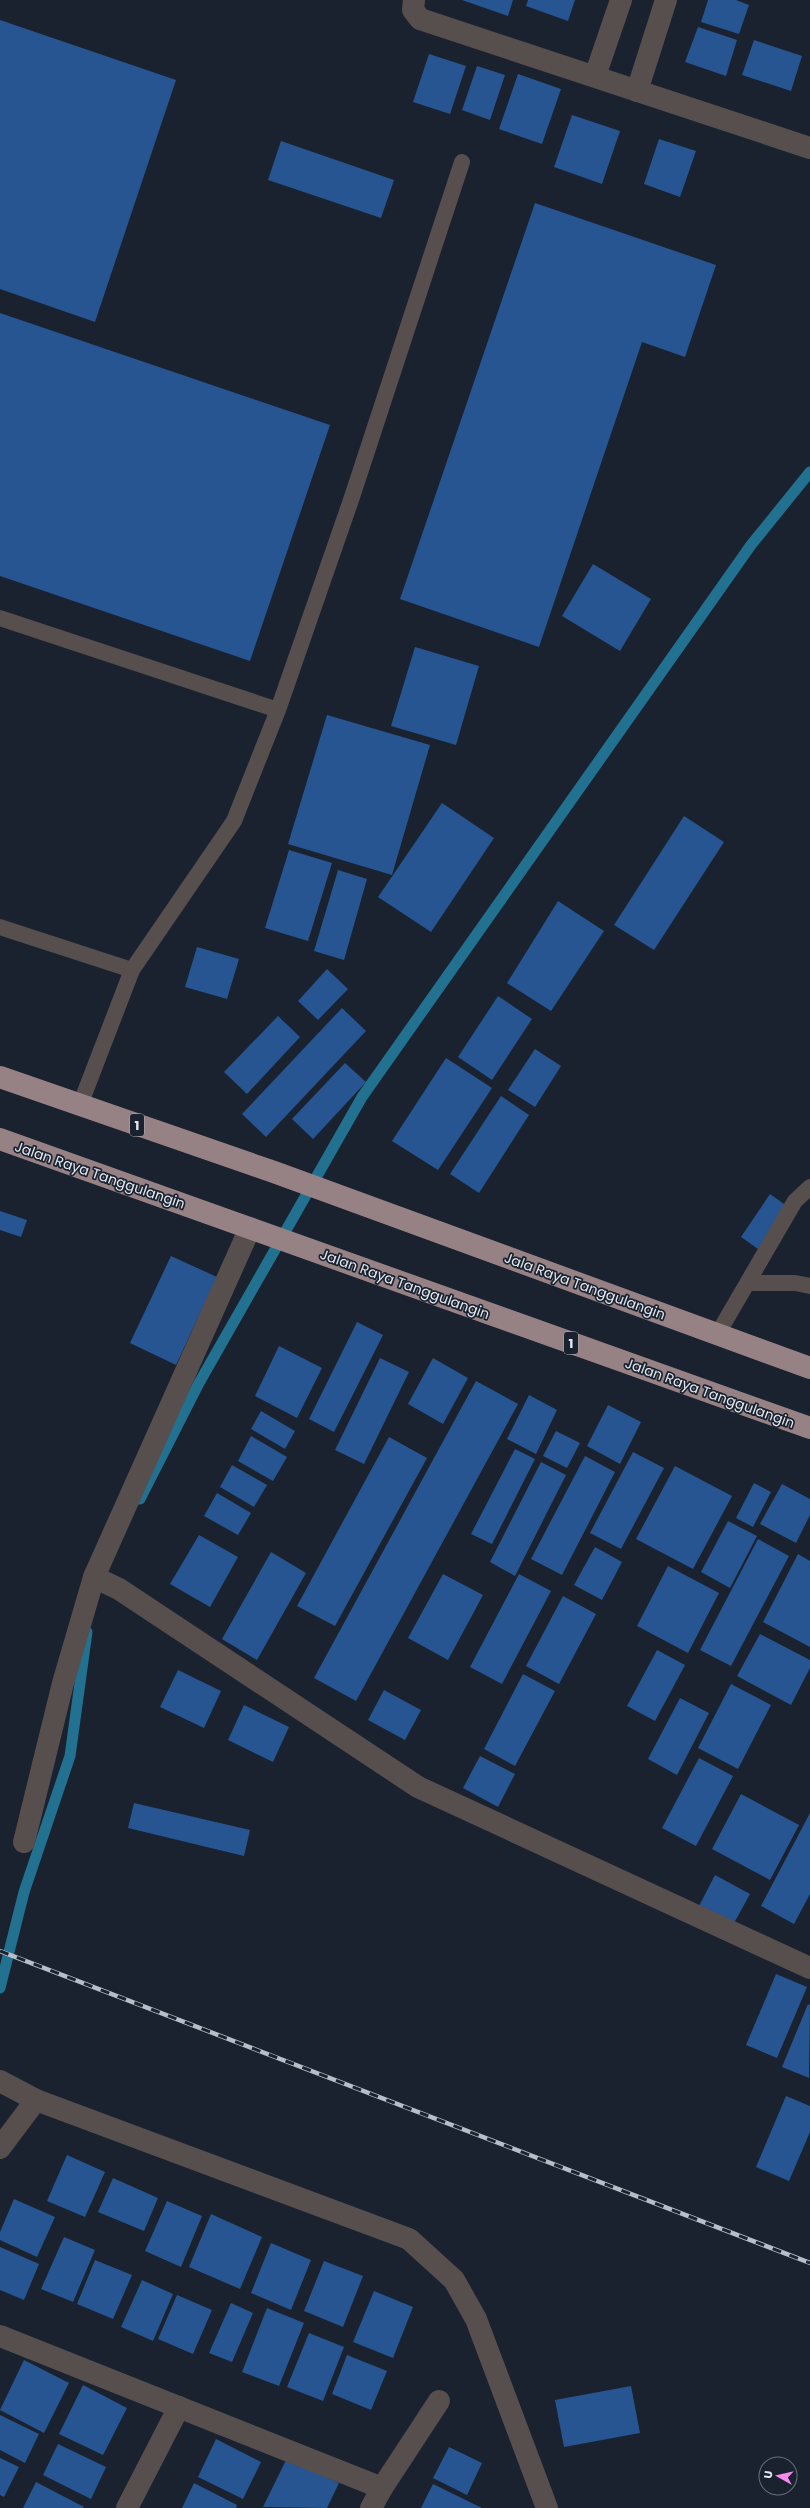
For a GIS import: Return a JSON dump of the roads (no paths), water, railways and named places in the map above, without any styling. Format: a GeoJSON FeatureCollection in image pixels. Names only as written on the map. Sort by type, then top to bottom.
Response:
{"type":"FeatureCollection","features":[{"type":"Feature","properties":{"kind":"highway","name":"1"},"geometry":{"type":"LineString","coordinates":[[0,1077],[80,1105]]}},
{"type":"Feature","properties":{"kind":"highway","name":"Jala Raya Tanggulangin"},"geometry":{"type":"LineString","coordinates":[[80,1105],[274,1172],[810,1368]]}},
{"type":"Feature","properties":{"kind":"highway","name":"Jalan Raya Tanggulangin"},"geometry":{"type":"LineString","coordinates":[[0,1140],[810,1428]]}},
{"type":"Feature","properties":{"kind":"street"},"geometry":{"type":"LineString","coordinates":[[414,0],[414,10],[420,19],[637,91],[808,142]]}},
{"type":"Feature","properties":{"kind":"street"},"geometry":{"type":"LineString","coordinates":[[595,76],[621,0]]}},
{"type":"Feature","properties":{"kind":"street"},"geometry":{"type":"LineString","coordinates":[[637,91],[666,0]]}},
{"type":"Feature","properties":{"kind":"street"},"geometry":{"type":"LineString","coordinates":[[24,1842],[63,1683],[97,1578],[258,1231]]}},
{"type":"Feature","properties":{"kind":"street"},"geometry":{"type":"LineString","coordinates":[[97,1578],[133,1599],[418,1787],[810,1968]]}},
{"type":"Feature","properties":{"kind":"street"},"geometry":{"type":"LineString","coordinates":[[2,2082],[36,2100],[409,2238],[454,2280],[476,2319],[547,2508]]}},
{"type":"Feature","properties":{"kind":"street"},"geometry":{"type":"LineString","coordinates":[[0,2148],[36,2100]]}},
{"type":"Feature","properties":{"kind":"street"},"geometry":{"type":"LineString","coordinates":[[0,2336],[382,2488]]}},
{"type":"Feature","properties":{"kind":"street"},"geometry":{"type":"LineString","coordinates":[[371,2508],[382,2488],[439,2401]]}},
{"type":"Feature","properties":{"kind":"street"},"geometry":{"type":"LineString","coordinates":[[127,2508],[179,2407]]}},
{"type":"Feature","properties":{"kind":"lane"},"geometry":{"type":"LineString","coordinates":[[80,1105],[132,970],[234,822],[278,710],[351,500],[462,162]]}},
{"type":"Feature","properties":{"kind":"lane"},"geometry":{"type":"LineString","coordinates":[[0,618],[278,710]]}},
{"type":"Feature","properties":{"kind":"lane"},"geometry":{"type":"LineString","coordinates":[[0,927],[132,970]]}},
{"type":"Feature","properties":{"kind":"lane"},"geometry":{"type":"LineString","coordinates":[[717,1335],[749,1283],[795,1201],[810,1187]]}},
{"type":"Feature","properties":{"kind":"lane"},"geometry":{"type":"LineString","coordinates":[[749,1283],[795,1283],[810,1286]]}},
{"type":"Feature","properties":{"kind":"waterway"},"geometry":{"type":"LineString","coordinates":[[140,1499],[199,1383],[362,1097],[751,545],[810,472]]}},
{"type":"Feature","properties":{"kind":"waterway"},"geometry":{"type":"LineString","coordinates":[[0,1988],[24,1892],[70,1756],[87,1632]]}},
{"type":"Feature","properties":{"kind":"railway"},"geometry":{"type":"LineString","coordinates":[[0,1951],[810,2263]]}}]}
